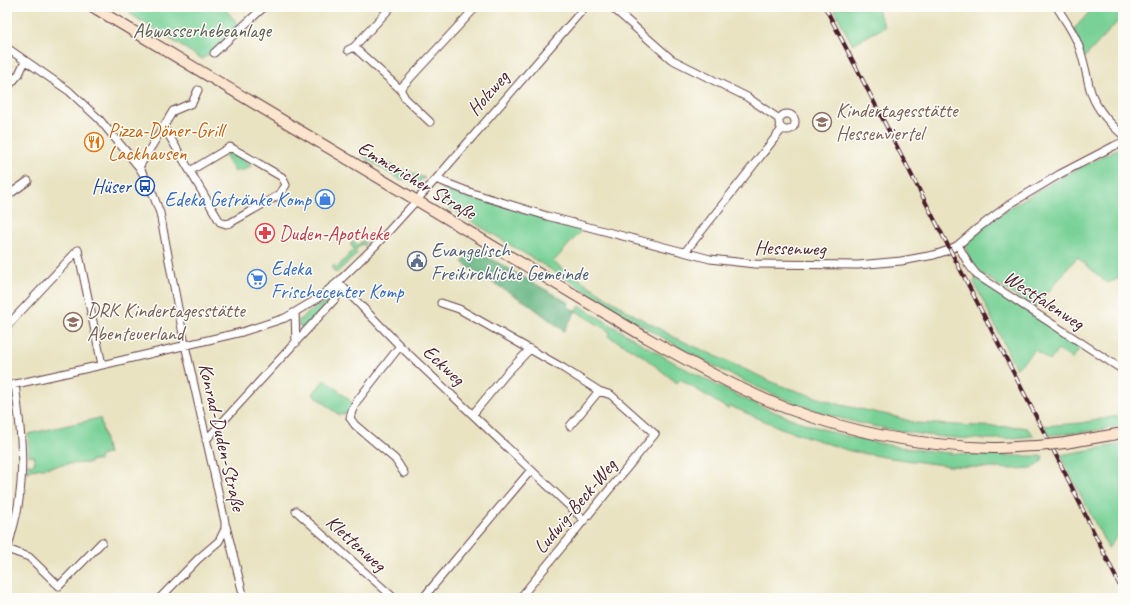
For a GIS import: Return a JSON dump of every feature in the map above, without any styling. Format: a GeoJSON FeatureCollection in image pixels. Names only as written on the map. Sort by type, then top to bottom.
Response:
{"type":"FeatureCollection","features":[{"type":"Feature","properties":{"kind":"main road","name":"Emmericher Straße"},"geometry":{"type":"LineString","coordinates":[[93,7],[640,334],[725,381],[781,406],[819,419],[886,436],[958,446],[995,448],[1038,446],[1123,433]]}},
{"type":"Feature","properties":{"kind":"street"},"geometry":{"type":"LineString","coordinates":[[214,53],[264,7]]}},
{"type":"Feature","properties":{"kind":"street"},"geometry":{"type":"LineString","coordinates":[[390,7],[351,48],[400,90],[405,98],[430,122]]}},
{"type":"Feature","properties":{"kind":"street"},"geometry":{"type":"LineString","coordinates":[[400,90],[476,7]]}},
{"type":"Feature","properties":{"kind":"street","name":"Holzweg"},"geometry":{"type":"LineString","coordinates":[[11,385],[242,332],[285,318],[317,299],[366,256],[436,179],[585,7]]}},
{"type":"Feature","properties":{"kind":"street"},"geometry":{"type":"LineString","coordinates":[[612,7],[671,59],[747,97],[779,119]]}},
{"type":"Feature","properties":{"kind":"street"},"geometry":{"type":"LineString","coordinates":[[1057,7],[1078,43],[1087,72],[1090,89],[1096,104],[1112,127],[1123,136]]}},
{"type":"Feature","properties":{"kind":"street","name":"Konrad-Duden-Straße"},"geometry":{"type":"LineString","coordinates":[[7,48],[69,91],[99,119],[139,167],[149,184],[160,213],[185,345],[225,522],[225,529],[219,541],[198,559],[160,598]]}},
{"type":"Feature","properties":{"kind":"street"},"geometry":{"type":"LineString","coordinates":[[7,88],[20,74],[26,61]]}},
{"type":"Feature","properties":{"kind":"street"},"geometry":{"type":"LineString","coordinates":[[139,167],[173,111],[192,103],[198,90]]}},
{"type":"Feature","properties":{"kind":"street"},"geometry":{"type":"LineString","coordinates":[[779,119],[783,115],[788,114],[795,118],[795,124],[792,129],[782,129]]}},
{"type":"Feature","properties":{"kind":"street"},"geometry":{"type":"LineString","coordinates":[[779,119],[779,124],[782,129]]}},
{"type":"Feature","properties":{"kind":"street"},"geometry":{"type":"LineString","coordinates":[[164,127],[220,222],[226,224],[279,195],[286,185],[282,178],[230,147],[190,171]]}},
{"type":"Feature","properties":{"kind":"street"},"geometry":{"type":"LineString","coordinates":[[685,252],[782,129]]}},
{"type":"Feature","properties":{"kind":"street","name":"Hessenweg"},"geometry":{"type":"LineString","coordinates":[[436,179],[472,193],[586,227],[710,259],[755,264],[858,265],[898,262],[950,250],[1010,204],[1060,174],[1123,142]]}},
{"type":"Feature","properties":{"kind":"street"},"geometry":{"type":"LineString","coordinates":[[7,196],[28,181]]}},
{"type":"Feature","properties":{"kind":"street","name":"Westfalenweg"},"geometry":{"type":"LineString","coordinates":[[958,245],[969,265],[977,275],[1123,370]]}},
{"type":"Feature","properties":{"kind":"street"},"geometry":{"type":"LineString","coordinates":[[7,326],[78,250],[102,365]]}},
{"type":"Feature","properties":{"kind":"street"},"geometry":{"type":"LineString","coordinates":[[206,440],[336,298],[338,282]]}},
{"type":"Feature","properties":{"kind":"street","name":"Eckweg"},"geometry":{"type":"LineString","coordinates":[[338,282],[400,346],[584,520]]}},
{"type":"Feature","properties":{"kind":"street"},"geometry":{"type":"LineString","coordinates":[[441,303],[459,310],[530,349],[599,391],[570,426]]}},
{"type":"Feature","properties":{"kind":"street"},"geometry":{"type":"LineString","coordinates":[[295,312],[296,343]]}},
{"type":"Feature","properties":{"kind":"street"},"geometry":{"type":"LineString","coordinates":[[400,346],[357,401],[350,418],[355,425],[395,459],[404,473]]}},
{"type":"Feature","properties":{"kind":"street"},"geometry":{"type":"LineString","coordinates":[[473,414],[506,374],[530,349]]}},
{"type":"Feature","properties":{"kind":"street"},"geometry":{"type":"LineString","coordinates":[[11,385],[19,418],[22,468],[19,501],[7,550],[29,557],[59,586],[102,542]]}},
{"type":"Feature","properties":{"kind":"street","name":"Ludwig-Beck-Weg"},"geometry":{"type":"LineString","coordinates":[[520,598],[655,434],[611,395],[599,391]]}},
{"type":"Feature","properties":{"kind":"street"},"geometry":{"type":"LineString","coordinates":[[423,598],[531,470]]}},
{"type":"Feature","properties":{"kind":"street","name":"Klettenweg"},"geometry":{"type":"LineString","coordinates":[[296,511],[394,598]]}},
{"type":"Feature","properties":{"kind":"street"},"geometry":{"type":"LineString","coordinates":[[7,517],[15,520]]}},
{"type":"Feature","properties":{"kind":"street"},"geometry":{"type":"LineString","coordinates":[[225,522],[244,598]]}},
{"type":"Feature","properties":{"kind":"green space","name":"Abwasserhebeanlage"},"geometry":{"type":"Polygon","coordinates":[[[134,7],[223,7],[240,26],[213,52],[202,59],[130,14],[134,7]]]}},
{"type":"Feature","properties":{"kind":"green space"},"geometry":{"type":"Polygon","coordinates":[[[833,7],[876,7],[885,27],[852,44],[833,7]]]}},
{"type":"Feature","properties":{"kind":"green space"},"geometry":{"type":"Polygon","coordinates":[[[1094,7],[1123,7],[1123,16],[1085,57],[1074,29],[1094,7]]]}},
{"type":"Feature","properties":{"kind":"green space"},"geometry":{"type":"Polygon","coordinates":[[[1123,146],[1123,277],[1107,283],[1077,257],[1034,309],[981,273],[967,253],[966,245],[970,239],[1012,206],[1060,178],[1123,146]]]}},
{"type":"Feature","properties":{"kind":"green space"},"geometry":{"type":"Polygon","coordinates":[[[229,152],[252,165],[240,172],[238,170],[235,172],[225,155],[229,152]]]}},
{"type":"Feature","properties":{"kind":"green space"},"geometry":{"type":"Polygon","coordinates":[[[362,156],[370,157],[425,178],[415,183],[409,180],[399,179],[362,156]]]}},
{"type":"Feature","properties":{"kind":"green space"},"geometry":{"type":"Polygon","coordinates":[[[443,188],[469,198],[482,200],[583,229],[553,262],[629,312],[676,338],[779,385],[841,405],[893,416],[916,423],[1022,427],[1027,428],[1034,436],[978,439],[929,435],[896,430],[863,424],[829,415],[763,390],[731,375],[669,341],[445,205],[441,199],[443,188]]]}},
{"type":"Feature","properties":{"kind":"green space"},"geometry":{"type":"Polygon","coordinates":[[[363,240],[366,243],[364,246],[362,243],[355,251],[357,254],[336,273],[332,269],[333,265],[337,268],[354,249],[350,244],[354,241],[358,245],[363,240]]]}},
{"type":"Feature","properties":{"kind":"green space"},"geometry":{"type":"Polygon","coordinates":[[[474,249],[569,303],[568,307],[576,311],[564,331],[527,303],[472,270],[462,262],[474,249]]]}},
{"type":"Feature","properties":{"kind":"green space"},"geometry":{"type":"Polygon","coordinates":[[[976,278],[1081,347],[1072,359],[1058,350],[1050,361],[1035,350],[1016,369],[974,282],[976,278]]]}},
{"type":"Feature","properties":{"kind":"green space"},"geometry":{"type":"Polygon","coordinates":[[[332,296],[335,296],[306,328],[299,326],[298,322],[300,319],[332,296]]]}},
{"type":"Feature","properties":{"kind":"green space"},"geometry":{"type":"Polygon","coordinates":[[[580,306],[654,351],[704,379],[756,404],[814,427],[846,436],[911,449],[976,455],[1043,456],[1042,461],[1037,466],[1031,468],[1015,469],[950,466],[850,451],[781,428],[730,406],[728,409],[680,379],[677,383],[640,354],[608,336],[610,332],[576,311],[580,306]]]}},
{"type":"Feature","properties":{"kind":"green space"},"geometry":{"type":"Polygon","coordinates":[[[325,379],[352,402],[348,413],[339,415],[313,394],[325,379]]]}},
{"type":"Feature","properties":{"kind":"green space"},"geometry":{"type":"Polygon","coordinates":[[[1123,415],[1123,425],[1094,431],[1049,435],[1044,426],[1081,423],[1123,415]]]}},
{"type":"Feature","properties":{"kind":"green space"},"geometry":{"type":"Polygon","coordinates":[[[100,418],[108,454],[100,456],[99,461],[91,460],[90,463],[68,464],[31,470],[28,473],[28,463],[31,465],[35,463],[33,455],[29,456],[28,434],[100,418]]]}},
{"type":"Feature","properties":{"kind":"green space"},"geometry":{"type":"Polygon","coordinates":[[[1123,444],[1123,530],[1108,548],[1060,455],[1123,444]]]}},
{"type":"Feature","properties":{"kind":"railway"},"geometry":{"type":"LineString","coordinates":[[825,7],[1061,465],[1123,592]]}},
{"type":"Feature","properties":{"kind":"place","name":"Kindertagesstätte Hessenviertel"},"geometry":{"type":"Point","coordinates":[822,122]}},
{"type":"Feature","properties":{"kind":"place","name":"Pizza-Döner-Grill Lackhausen"},"geometry":{"type":"Point","coordinates":[94,142]}},
{"type":"Feature","properties":{"kind":"place","name":"Hüser"},"geometry":{"type":"Point","coordinates":[145,186]}},
{"type":"Feature","properties":{"kind":"place","name":"Edeka Getränke Komp"},"geometry":{"type":"Point","coordinates":[325,199]}},
{"type":"Feature","properties":{"kind":"place","name":"Duden-Apotheke"},"geometry":{"type":"Point","coordinates":[265,233]}},
{"type":"Feature","properties":{"kind":"place","name":"Evangelisch Freikirchliche Gemeinde"},"geometry":{"type":"Point","coordinates":[417,261]}},
{"type":"Feature","properties":{"kind":"place","name":"Edeka Frischecenter Komp"},"geometry":{"type":"Point","coordinates":[257,279]}},
{"type":"Feature","properties":{"kind":"place","name":"DRK Kindertagesstätte Abenteuerland"},"geometry":{"type":"Point","coordinates":[73,322]}}]}
